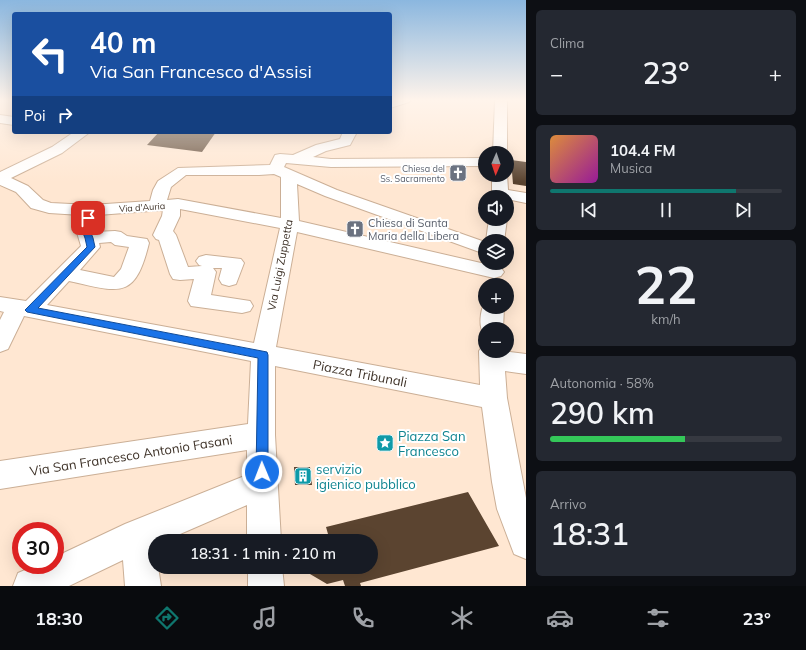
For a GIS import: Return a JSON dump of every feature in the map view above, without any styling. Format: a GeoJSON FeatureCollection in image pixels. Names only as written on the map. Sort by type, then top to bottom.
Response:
{"type":"FeatureCollection","features":[{"type":"Feature","properties":{"kind":"street"},"geometry":{"type":"LineString","coordinates":[[499,127],[500,146]]}},
{"type":"Feature","properties":{"kind":"street"},"geometry":{"type":"LineString","coordinates":[[0,179],[71,142],[81,134]]}},
{"type":"Feature","properties":{"kind":"street"},"geometry":{"type":"LineString","coordinates":[[285,165],[321,148],[346,142],[349,134]]}},
{"type":"Feature","properties":{"kind":"street"},"geometry":{"type":"LineString","coordinates":[[229,279],[234,263],[206,259],[180,274],[167,235],[162,235],[172,216],[165,205],[161,190],[164,184],[183,171],[243,171],[285,165],[331,163],[478,161]]}},
{"type":"Feature","properties":{"kind":"street"},"geometry":{"type":"LineString","coordinates":[[285,165],[331,193],[478,246]]}},
{"type":"Feature","properties":{"kind":"street","name":"Via Luigi Zuppetta"},"geometry":{"type":"LineString","coordinates":[[263,355],[290,224],[285,165]]}},
{"type":"Feature","properties":{"kind":"street"},"geometry":{"type":"LineString","coordinates":[[0,167],[18,170]]}},
{"type":"Feature","properties":{"kind":"street","name":"Via d'Auria"},"geometry":{"type":"LineString","coordinates":[[0,179],[22,189],[37,204],[49,208],[91,210],[165,205],[205,208],[290,224],[494,273]]}},
{"type":"Feature","properties":{"kind":"street"},"geometry":{"type":"LineString","coordinates":[[514,197],[526,198]]}},
{"type":"Feature","properties":{"kind":"street"},"geometry":{"type":"LineString","coordinates":[[0,343],[16,307],[65,274],[91,247],[85,228],[91,210]]}},
{"type":"Feature","properties":{"kind":"street"},"geometry":{"type":"LineString","coordinates":[[65,274],[116,283],[126,278],[135,263],[140,243],[122,241],[115,236],[89,238]]}},
{"type":"Feature","properties":{"kind":"street"},"geometry":{"type":"LineString","coordinates":[[206,259],[199,301],[242,306]]}},
{"type":"Feature","properties":{"kind":"street","name":"Piazza Tribunali"},"geometry":{"type":"LineString","coordinates":[[16,307],[494,398]]}},
{"type":"Feature","properties":{"kind":"street"},"geometry":{"type":"LineString","coordinates":[[263,355],[261,434],[264,534]]}},
{"type":"Feature","properties":{"kind":"street"},"geometry":{"type":"LineString","coordinates":[[491,358],[494,398],[507,482],[513,509],[526,542]]}},
{"type":"Feature","properties":{"kind":"street"},"geometry":{"type":"LineString","coordinates":[[500,358],[526,364]]}},
{"type":"Feature","properties":{"kind":"street","name":"Via San Francesco Antonio Fasani"},"geometry":{"type":"LineString","coordinates":[[0,475],[261,434]]}},
{"type":"Feature","properties":{"kind":"street"},"geometry":{"type":"LineString","coordinates":[[31,586],[137,536],[262,484]]}},
{"type":"Feature","properties":{"kind":"street"},"geometry":{"type":"LineString","coordinates":[[137,536],[142,586]]}},
{"type":"Feature","properties":{"kind":"street"},"geometry":{"type":"LineString","coordinates":[[265,574],[266,586]]}},
{"type":"Feature","properties":{"kind":"building"},"geometry":{"type":"Polygon","coordinates":[[[157,134],[215,134],[202,152],[147,145],[157,134]]]}},
{"type":"Feature","properties":{"kind":"building"},"geometry":{"type":"Polygon","coordinates":[[[514,160],[526,162],[526,186],[513,184],[514,160]]]}},
{"type":"Feature","properties":{"kind":"building","name":"servizio igienico pubblico"},"geometry":{"type":"Polygon","coordinates":[[[294,467],[310,467],[312,485],[295,485],[294,467]]]}},
{"type":"Feature","properties":{"kind":"building"},"geometry":{"type":"Polygon","coordinates":[[[468,492],[499,546],[360,583],[361,586],[345,586],[343,580],[327,584],[310,574],[378,574],[378,534],[328,534],[326,527],[468,492]]]}},
{"type":"Feature","properties":{"kind":"place","name":"Chiesa del Ss. Sacramento"},"geometry":{"type":"Point","coordinates":[458,173]}},
{"type":"Feature","properties":{"kind":"place","name":"Chiesa di Santa Maria della Libera"},"geometry":{"type":"Point","coordinates":[355,229]}},
{"type":"Feature","properties":{"kind":"place","name":"Piazza San Francesco"},"geometry":{"type":"Point","coordinates":[385,443]}},
{"type":"Feature","properties":{"kind":"place","name":"servizio igienico pubblico"},"geometry":{"type":"Point","coordinates":[303,476]}},
{"type":"Feature","properties":{"kind":"route"},"geometry":{"type":"LineString","coordinates":[[88,218],[85,228],[91,247],[30,310],[263,355],[261,434],[262,472]]}}]}
